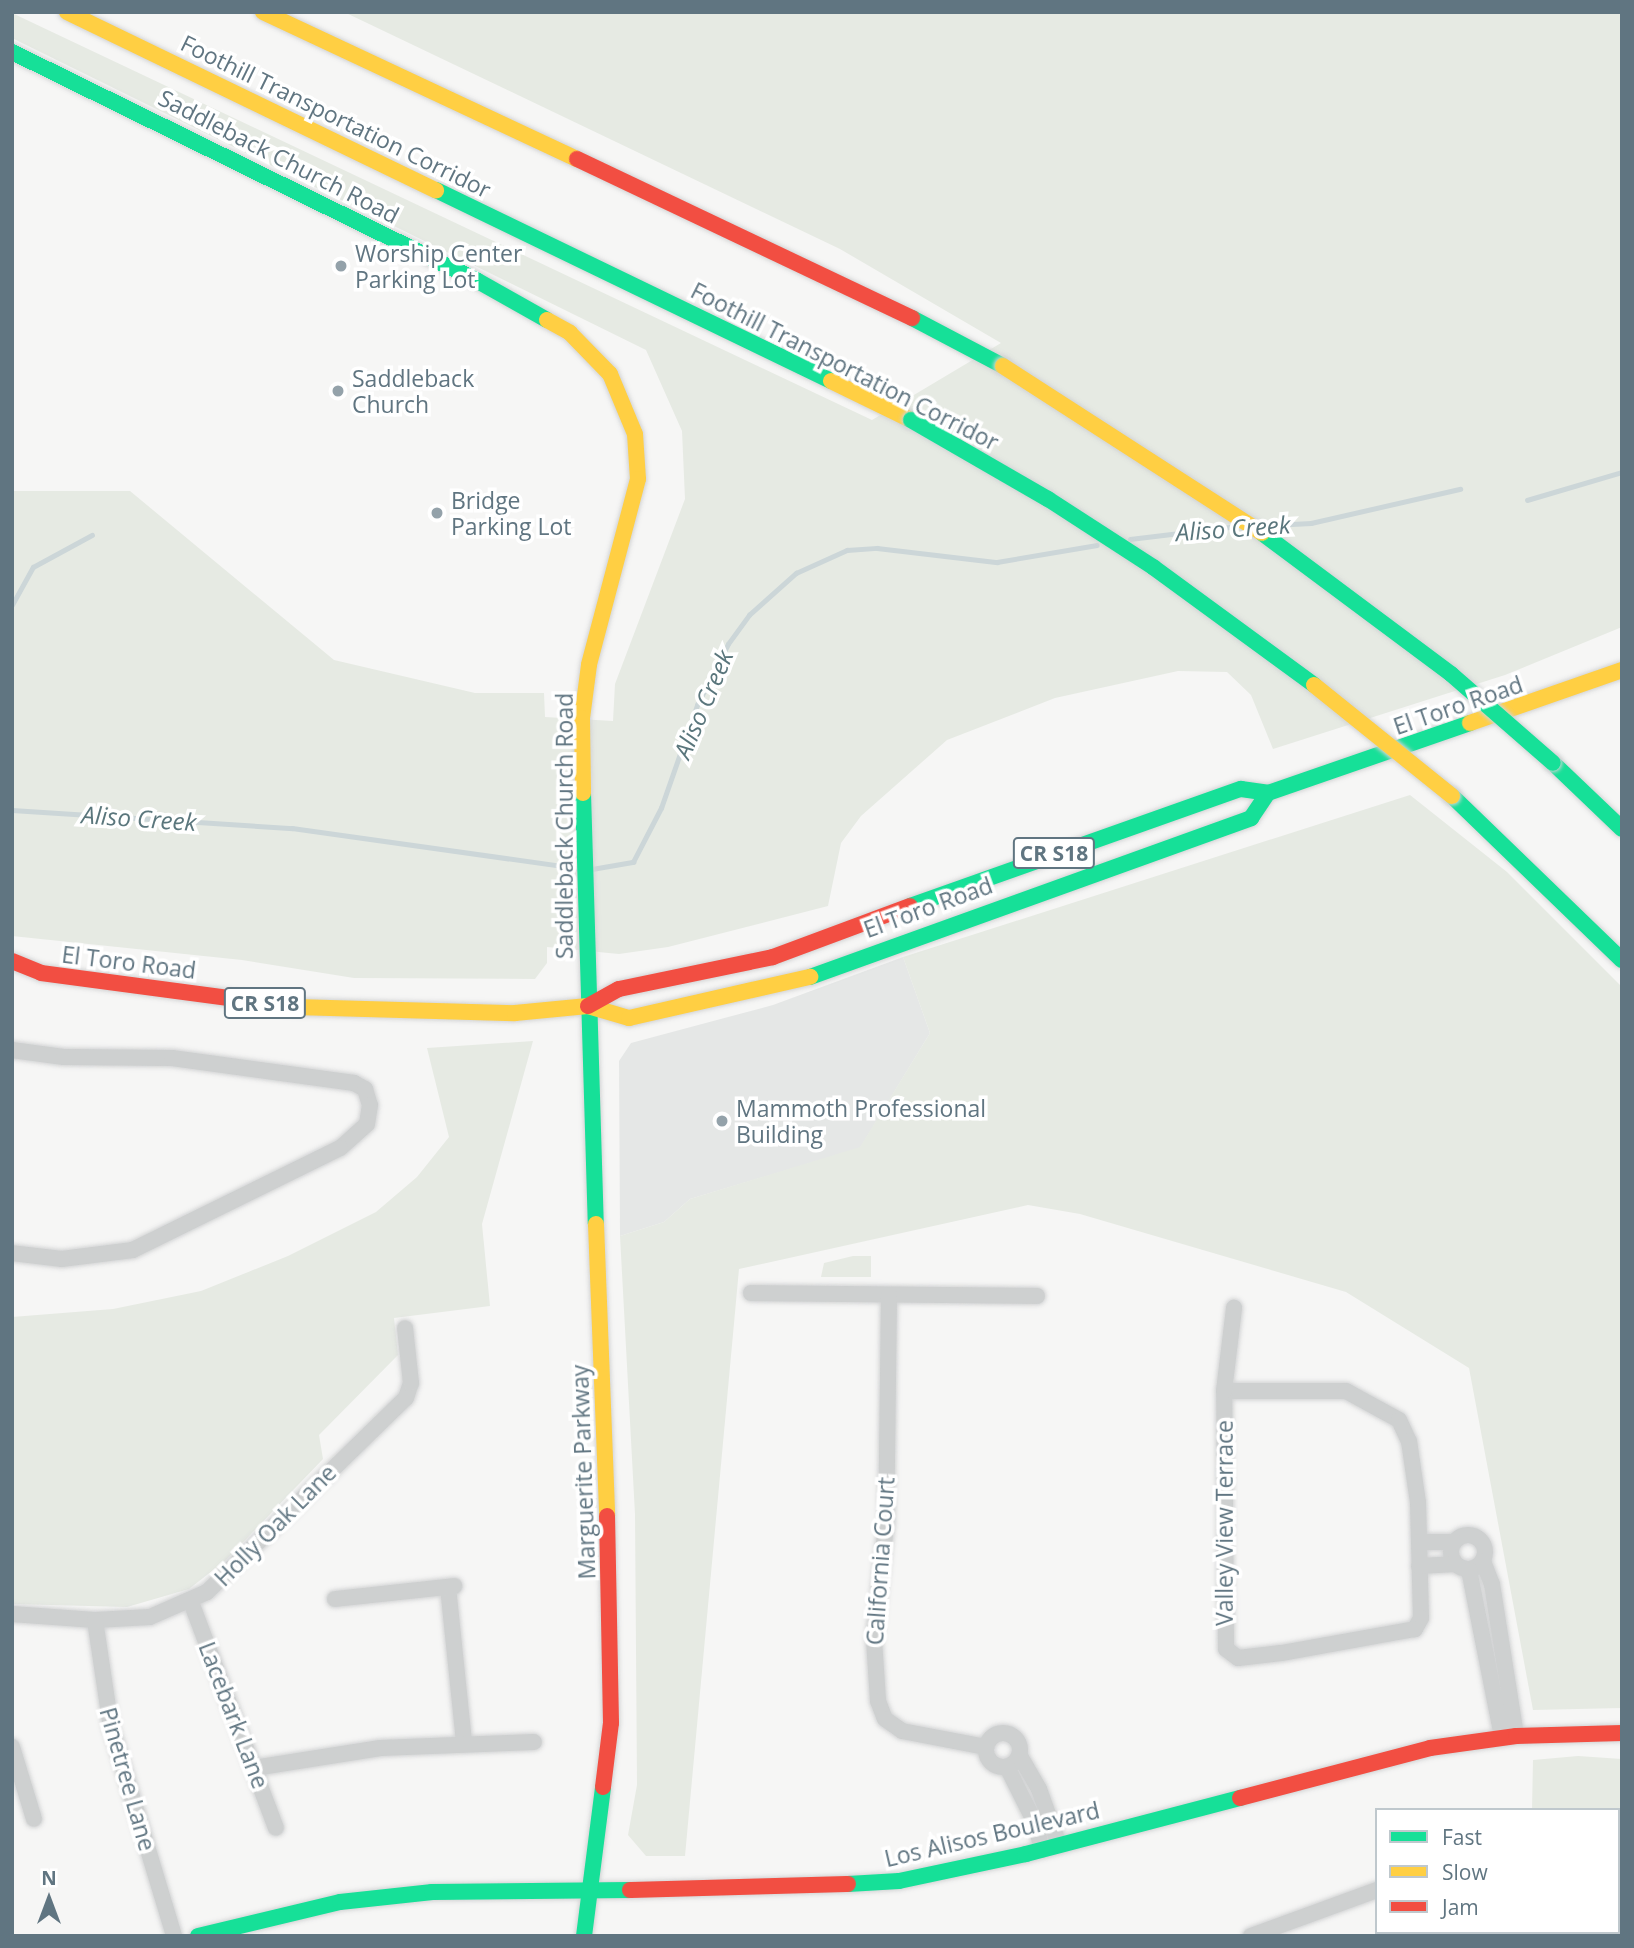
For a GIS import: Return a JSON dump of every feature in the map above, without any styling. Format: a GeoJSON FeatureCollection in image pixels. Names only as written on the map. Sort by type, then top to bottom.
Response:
{"type":"FeatureCollection","features":[{"type":"Feature","properties":{"kind":"main road"},"geometry":{"type":"LineString","coordinates":[[57,12],[108,32]]}},
{"type":"Feature","properties":{"kind":"main road","name":"Foothill Transportation Corridor"},"geometry":{"type":"LineString","coordinates":[[67,12],[911,420],[1048,499],[1153,567],[1275,653],[1452,796],[1622,960]]}},
{"type":"Feature","properties":{"kind":"main road"},"geometry":{"type":"LineString","coordinates":[[265,12],[860,291],[1003,366],[1282,546],[1451,674],[1553,763],[1622,829]]}},
{"type":"Feature","properties":{"kind":"main road","name":"Saddleback Church Road"},"geometry":{"type":"LineString","coordinates":[[12,52],[476,280],[570,333],[592,351],[625,403],[635,434],[638,479],[589,665],[582,718],[588,1006]]}},
{"type":"Feature","properties":{"kind":"main road","name":"El Toro Road"},"geometry":{"type":"LineString","coordinates":[[588,1006],[619,989],[773,957],[843,934],[1091,839],[1241,789],[1268,793],[1622,670]]}},
{"type":"Feature","properties":{"kind":"main road","name":"El Toro Road"},"geometry":{"type":"LineString","coordinates":[[12,961],[41,973],[367,1012],[515,1013],[588,1006],[629,1018],[783,986],[1251,818],[1268,793]]}},
{"type":"Feature","properties":{"kind":"main road","name":"El Toro Road"},"geometry":{"type":"LineString","coordinates":[[12,978],[41,973]]}},
{"type":"Feature","properties":{"kind":"main road","name":"Marguerite Parkway"},"geometry":{"type":"LineString","coordinates":[[584,1936],[593,1888],[611,1723],[612,1644],[588,1006]]}},
{"type":"Feature","properties":{"kind":"main road","name":"Los Alisos Boulevard"},"geometry":{"type":"LineString","coordinates":[[198,1936],[340,1902],[432,1892],[593,1888],[787,1888],[899,1881],[1042,1850],[1379,1760],[1509,1736],[1622,1732]]}},
{"type":"Feature","properties":{"kind":"street"},"geometry":{"type":"LineString","coordinates":[[12,1050],[64,1057],[172,1058],[354,1083],[365,1089],[370,1105],[367,1124],[340,1148],[133,1250],[62,1259],[12,1252]]}},
{"type":"Feature","properties":{"kind":"street"},"geometry":{"type":"LineString","coordinates":[[751,1293],[1037,1296]]}},
{"type":"Feature","properties":{"kind":"street","name":"California Court"},"geometry":{"type":"LineString","coordinates":[[890,1295],[886,1525],[874,1640],[878,1701],[885,1719],[902,1731],[986,1747],[992,1737],[1010,1734],[1019,1742],[1020,1756],[1039,1789],[1059,1845]]}},
{"type":"Feature","properties":{"kind":"street","name":"Valley View Terrace"},"geometry":{"type":"LineString","coordinates":[[1224,1391],[1332,1389],[1356,1393],[1399,1420],[1409,1441],[1419,1542],[1420,1622],[1412,1632],[1289,1653],[1238,1658],[1229,1653],[1224,1639],[1224,1391],[1234,1308]]}},
{"type":"Feature","properties":{"kind":"street","name":"Holly Oak Lane"},"geometry":{"type":"LineString","coordinates":[[12,1614],[95,1620],[150,1617],[191,1602],[223,1580],[406,1398],[411,1383],[405,1328]]}},
{"type":"Feature","properties":{"kind":"street"},"geometry":{"type":"LineString","coordinates":[[1419,1542],[1454,1542],[1464,1535],[1480,1539],[1485,1550],[1483,1561],[1492,1584],[1509,1736]]}},
{"type":"Feature","properties":{"kind":"street"},"geometry":{"type":"LineString","coordinates":[[1454,1542],[1450,1553],[1462,1567],[1509,1736]]}},
{"type":"Feature","properties":{"kind":"street"},"geometry":{"type":"LineString","coordinates":[[1419,1566],[1462,1567],[1483,1561]]}},
{"type":"Feature","properties":{"kind":"street"},"geometry":{"type":"LineString","coordinates":[[335,1599],[451,1587],[464,1743]]}},
{"type":"Feature","properties":{"kind":"street","name":"Lacebark Lane"},"geometry":{"type":"LineString","coordinates":[[191,1602],[276,1828]]}},
{"type":"Feature","properties":{"kind":"street","name":"Pinetree Lane"},"geometry":{"type":"LineString","coordinates":[[95,1620],[110,1727],[174,1936]]}},
{"type":"Feature","properties":{"kind":"street"},"geometry":{"type":"LineString","coordinates":[[254,1768],[380,1748],[534,1742]]}},
{"type":"Feature","properties":{"kind":"street"},"geometry":{"type":"LineString","coordinates":[[12,1747],[34,1819]]}},
{"type":"Feature","properties":{"kind":"street"},"geometry":{"type":"LineString","coordinates":[[986,1747],[992,1763],[1007,1768],[1035,1823],[1042,1850]]}},
{"type":"Feature","properties":{"kind":"street"},"geometry":{"type":"LineString","coordinates":[[1007,1768],[1020,1756]]}},
{"type":"Feature","properties":{"kind":"street"},"geometry":{"type":"LineString","coordinates":[[1251,1936],[1375,1891]]}},
{"type":"Feature","properties":{"kind":"shaded area"},"geometry":{"type":"Polygon","coordinates":[[[344,12],[1622,12],[1622,627],[1505,675],[1273,749],[1251,695],[1227,672],[1178,671],[1055,698],[947,740],[861,816],[841,843],[828,906],[668,947],[619,954],[547,947],[547,963],[535,979],[354,978],[242,960],[12,936],[12,491],[130,491],[334,660],[475,693],[544,693],[545,717],[613,721],[615,684],[685,499],[682,431],[646,350],[12,38],[12,13],[872,420],[1001,343],[840,249],[344,12]]]}},
{"type":"Feature","properties":{"kind":"shaded area"},"geometry":{"type":"Polygon","coordinates":[[[1410,795],[1507,872],[1622,987],[1622,1708],[1533,1710],[1469,1368],[1346,1292],[1080,1214],[1028,1205],[739,1269],[685,1856],[646,1856],[628,1835],[637,1785],[635,1514],[620,1236],[664,1222],[690,1199],[860,1147],[930,1033],[903,957],[1410,795]]]}},
{"type":"Feature","properties":{"kind":"shaded area"},"geometry":{"type":"Polygon","coordinates":[[[903,957],[930,1033],[860,1148],[690,1199],[664,1222],[620,1236],[619,1061],[631,1043],[773,1005],[903,957]]]}},
{"type":"Feature","properties":{"kind":"shaded area"},"geometry":{"type":"Polygon","coordinates":[[[533,1041],[482,1224],[490,1306],[394,1318],[398,1355],[319,1435],[323,1459],[226,1560],[189,1589],[127,1607],[12,1604],[12,1317],[113,1309],[201,1291],[288,1256],[376,1212],[417,1177],[449,1137],[427,1048],[533,1041]]]}},
{"type":"Feature","properties":{"kind":"shaded area"},"geometry":{"type":"Polygon","coordinates":[[[853,1256],[871,1256],[871,1277],[821,1277],[824,1263],[853,1256]]]}},
{"type":"Feature","properties":{"kind":"shaded area"},"geometry":{"type":"Polygon","coordinates":[[[1578,1756],[1622,1759],[1622,1936],[1530,1936],[1620,1934],[1620,1808],[1532,1808],[1533,1760],[1578,1756]]]}},
{"type":"Feature","properties":{"kind":"waterway","name":"Aliso Creek"},"geometry":{"type":"LineString","coordinates":[[1527,500],[1622,472]]}},
{"type":"Feature","properties":{"kind":"waterway","name":"Aliso Creek"},"geometry":{"type":"LineString","coordinates":[[1272,525],[1311,523],[1460,489]]}},
{"type":"Feature","properties":{"kind":"waterway","name":"Aliso Creek"},"geometry":{"type":"LineString","coordinates":[[1130,539],[1229,527]]}},
{"type":"Feature","properties":{"kind":"waterway"},"geometry":{"type":"LineString","coordinates":[[12,605],[33,567],[92,535]]}},
{"type":"Feature","properties":{"kind":"waterway","name":"Aliso Creek"},"geometry":{"type":"LineString","coordinates":[[592,869],[633,862],[661,808],[697,705],[728,644],[749,615],[796,573],[847,550],[877,548],[997,562],[1097,545]]}},
{"type":"Feature","properties":{"kind":"waterway","name":"Aliso Creek"},"geometry":{"type":"LineString","coordinates":[[12,810],[292,828],[577,868]]}},
{"type":"Feature","properties":{"kind":"traffic: fast"},"geometry":{"type":"LineString","coordinates":[[12,52],[476,280],[547,320]]}},
{"type":"Feature","properties":{"kind":"traffic: fast"},"geometry":{"type":"LineString","coordinates":[[436,190],[831,381]]}},
{"type":"Feature","properties":{"kind":"traffic: fast"},"geometry":{"type":"LineString","coordinates":[[912,318],[1003,366]]}},
{"type":"Feature","properties":{"kind":"traffic: fast"},"geometry":{"type":"LineString","coordinates":[[911,420],[1048,499],[1153,567],[1314,685]]}},
{"type":"Feature","properties":{"kind":"traffic: fast"},"geometry":{"type":"LineString","coordinates":[[1262,533],[1451,674],[1553,763]]}},
{"type":"Feature","properties":{"kind":"traffic: fast"},"geometry":{"type":"LineString","coordinates":[[910,906],[1241,789],[1268,793],[1470,723]]}},
{"type":"Feature","properties":{"kind":"traffic: fast"},"geometry":{"type":"LineString","coordinates":[[1553,763],[1622,829]]}},
{"type":"Feature","properties":{"kind":"traffic: fast"},"geometry":{"type":"LineString","coordinates":[[583,793],[596,1224]]}},
{"type":"Feature","properties":{"kind":"traffic: fast"},"geometry":{"type":"LineString","coordinates":[[810,977],[1251,818],[1268,793]]}},
{"type":"Feature","properties":{"kind":"traffic: fast"},"geometry":{"type":"LineString","coordinates":[[1452,796],[1622,960]]}},
{"type":"Feature","properties":{"kind":"traffic: fast"},"geometry":{"type":"LineString","coordinates":[[584,1936],[603,1787]]}},
{"type":"Feature","properties":{"kind":"traffic: fast"},"geometry":{"type":"LineString","coordinates":[[848,1884],[899,1881],[1026,1854],[1240,1798]]}},
{"type":"Feature","properties":{"kind":"traffic: fast"},"geometry":{"type":"LineString","coordinates":[[198,1936],[340,1902],[432,1892],[630,1890]]}},
{"type":"Feature","properties":{"kind":"traffic: slow"},"geometry":{"type":"LineString","coordinates":[[67,12],[436,190]]}},
{"type":"Feature","properties":{"kind":"traffic: slow"},"geometry":{"type":"LineString","coordinates":[[263,12],[577,159]]}},
{"type":"Feature","properties":{"kind":"traffic: slow"},"geometry":{"type":"LineString","coordinates":[[547,320],[570,333],[610,374],[635,434],[638,479],[589,665],[582,718],[583,793]]}},
{"type":"Feature","properties":{"kind":"traffic: slow"},"geometry":{"type":"LineString","coordinates":[[1003,366],[1262,533]]}},
{"type":"Feature","properties":{"kind":"traffic: slow"},"geometry":{"type":"LineString","coordinates":[[831,381],[911,420]]}},
{"type":"Feature","properties":{"kind":"traffic: slow"},"geometry":{"type":"LineString","coordinates":[[1470,723],[1622,670]]}},
{"type":"Feature","properties":{"kind":"traffic: slow"},"geometry":{"type":"LineString","coordinates":[[1314,685],[1452,796]]}},
{"type":"Feature","properties":{"kind":"traffic: slow"},"geometry":{"type":"LineString","coordinates":[[251,1001],[295,1007],[515,1013],[588,1006],[629,1018],[810,977]]}},
{"type":"Feature","properties":{"kind":"traffic: slow"},"geometry":{"type":"LineString","coordinates":[[596,1224],[607,1516]]}},
{"type":"Feature","properties":{"kind":"traffic: jam"},"geometry":{"type":"LineString","coordinates":[[577,159],[912,318]]}},
{"type":"Feature","properties":{"kind":"traffic: jam"},"geometry":{"type":"LineString","coordinates":[[588,1006],[619,989],[773,957],[910,906]]}},
{"type":"Feature","properties":{"kind":"traffic: jam"},"geometry":{"type":"LineString","coordinates":[[12,961],[41,973],[251,1001]]}},
{"type":"Feature","properties":{"kind":"traffic: jam"},"geometry":{"type":"LineString","coordinates":[[603,1787],[611,1723],[607,1516]]}},
{"type":"Feature","properties":{"kind":"traffic: jam"},"geometry":{"type":"LineString","coordinates":[[1240,1798],[1430,1748],[1516,1736],[1622,1733]]}},
{"type":"Feature","properties":{"kind":"traffic: jam"},"geometry":{"type":"LineString","coordinates":[[630,1890],[848,1884]]}},
{"type":"Feature","properties":{"kind":"place","name":"Worship Center Parking Lot"},"geometry":{"type":"Point","coordinates":[341,266]}},
{"type":"Feature","properties":{"kind":"place","name":"Saddleback Church"},"geometry":{"type":"Point","coordinates":[338,391]}},
{"type":"Feature","properties":{"kind":"place","name":"Bridge Parking Lot"},"geometry":{"type":"Point","coordinates":[437,513]}},
{"type":"Feature","properties":{"kind":"place","name":"Mammoth Professional Building"},"geometry":{"type":"Point","coordinates":[722,1121]}}]}
